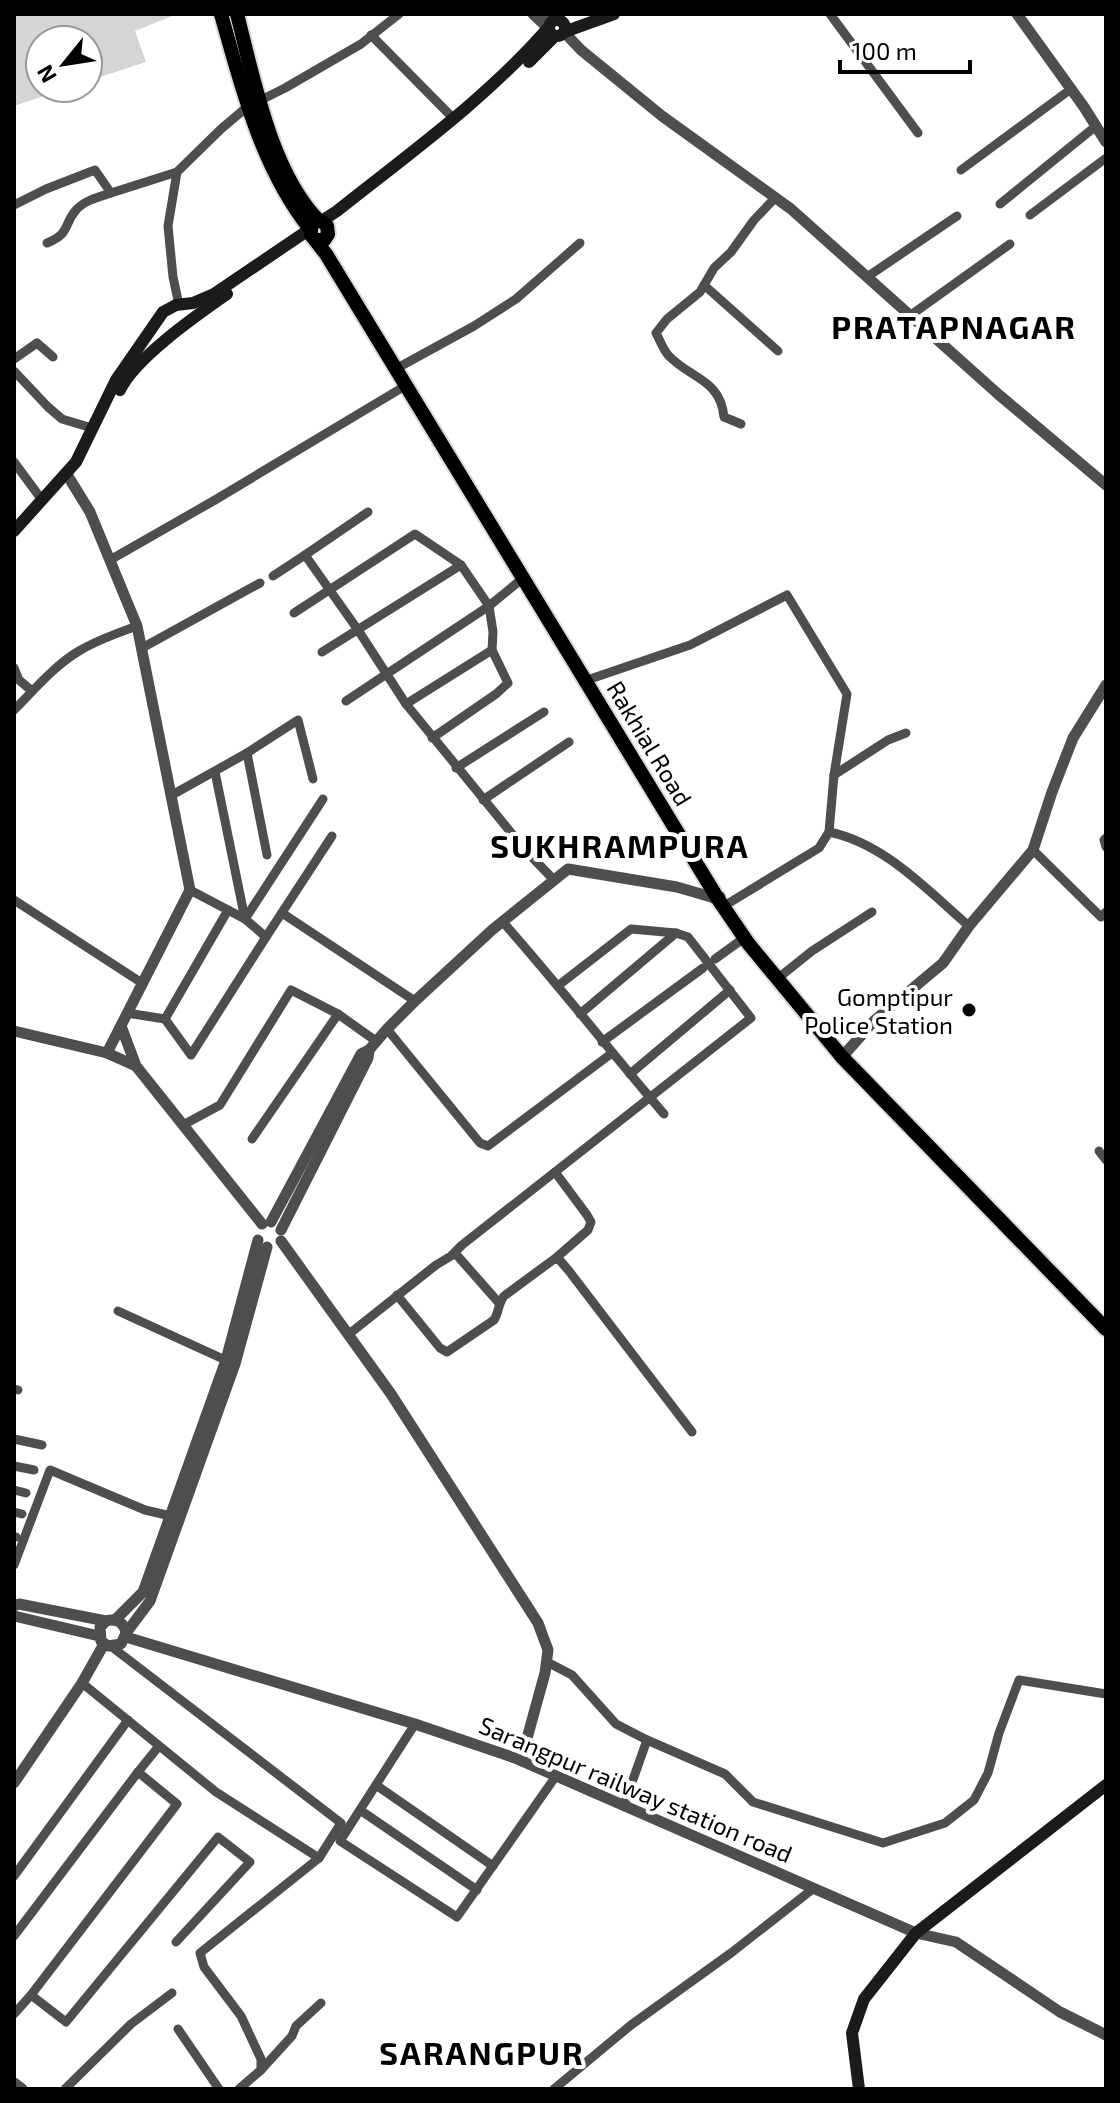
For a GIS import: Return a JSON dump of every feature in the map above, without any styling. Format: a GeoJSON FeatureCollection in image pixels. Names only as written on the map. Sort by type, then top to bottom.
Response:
{"type":"FeatureCollection","features":[{"type":"Feature","properties":{"kind":"main road","name":"Rakhial Road"},"geometry":{"type":"LineString","coordinates":[[221,14],[254,104],[282,164],[405,386],[723,899],[844,1055],[1106,1319]]}},
{"type":"Feature","properties":{"kind":"main road","name":"Rakhial Road"},"geometry":{"type":"LineString","coordinates":[[237,14],[254,104]]}},
{"type":"Feature","properties":{"kind":"main road"},"geometry":{"type":"LineString","coordinates":[[140,355],[320,230],[337,211],[501,78],[556,27],[592,14]]}},
{"type":"Feature","properties":{"kind":"main road"},"geometry":{"type":"LineString","coordinates":[[14,542],[68,477],[119,381],[140,355],[163,312],[214,294],[340,218],[494,93],[556,27],[614,14]]}},
{"type":"Feature","properties":{"kind":"main road","name":"Rakhial Road"},"geometry":{"type":"LineString","coordinates":[[320,230],[593,678],[744,938],[844,1055],[1106,1329]]}},
{"type":"Feature","properties":{"kind":"main road"},"geometry":{"type":"LineString","coordinates":[[179,305],[186,317],[180,329]]}},
{"type":"Feature","properties":{"kind":"main road"},"geometry":{"type":"LineString","coordinates":[[14,531],[42,500],[83,467],[119,381]]}},
{"type":"Feature","properties":{"kind":"main road"},"geometry":{"type":"LineString","coordinates":[[859,2089],[852,2033],[864,1999],[916,1933],[1106,1785]]}},
{"type":"Feature","properties":{"kind":"street"},"geometry":{"type":"LineString","coordinates":[[47,243],[62,234],[77,209],[89,201],[177,172],[221,129],[254,104],[361,44],[399,14]]}},
{"type":"Feature","properties":{"kind":"street"},"geometry":{"type":"LineString","coordinates":[[533,14],[556,27],[662,116],[791,209],[998,394],[1106,485]]}},
{"type":"Feature","properties":{"kind":"street"},"geometry":{"type":"LineString","coordinates":[[830,14],[918,133]]}},
{"type":"Feature","properties":{"kind":"street"},"geometry":{"type":"LineString","coordinates":[[1017,14],[1106,142]]}},
{"type":"Feature","properties":{"kind":"street"},"geometry":{"type":"LineString","coordinates":[[371,35],[453,118]]}},
{"type":"Feature","properties":{"kind":"street"},"geometry":{"type":"LineString","coordinates":[[961,170],[1071,89]]}},
{"type":"Feature","properties":{"kind":"street"},"geometry":{"type":"LineString","coordinates":[[1000,204],[1096,126]]}},
{"type":"Feature","properties":{"kind":"street"},"geometry":{"type":"LineString","coordinates":[[1030,215],[1106,158]]}},
{"type":"Feature","properties":{"kind":"street"},"geometry":{"type":"LineString","coordinates":[[14,205],[95,170],[111,193]]}},
{"type":"Feature","properties":{"kind":"street"},"geometry":{"type":"LineString","coordinates":[[177,172],[168,226],[179,305]]}},
{"type":"Feature","properties":{"kind":"street"},"geometry":{"type":"LineString","coordinates":[[741,424],[724,417],[713,388],[667,355],[656,333],[704,285],[714,268],[775,198]]}},
{"type":"Feature","properties":{"kind":"street"},"geometry":{"type":"LineString","coordinates":[[867,277],[957,216]]}},
{"type":"Feature","properties":{"kind":"street"},"geometry":{"type":"LineString","coordinates":[[401,366],[516,299],[580,243]]}},
{"type":"Feature","properties":{"kind":"street"},"geometry":{"type":"LineString","coordinates":[[911,315],[1010,244]]}},
{"type":"Feature","properties":{"kind":"street"},"geometry":{"type":"LineString","coordinates":[[163,312],[170,299],[173,277]]}},
{"type":"Feature","properties":{"kind":"street"},"geometry":{"type":"LineString","coordinates":[[704,285],[778,351]]}},
{"type":"Feature","properties":{"kind":"street"},"geometry":{"type":"LineString","coordinates":[[14,359],[37,343],[53,357]]}},
{"type":"Feature","properties":{"kind":"street"},"geometry":{"type":"LineString","coordinates":[[14,371],[62,419],[92,428]]}},
{"type":"Feature","properties":{"kind":"street"},"geometry":{"type":"LineString","coordinates":[[110,560],[405,386]]}},
{"type":"Feature","properties":{"kind":"street"},"geometry":{"type":"LineString","coordinates":[[14,463],[42,500]]}},
{"type":"Feature","properties":{"kind":"street"},"geometry":{"type":"LineString","coordinates":[[68,477],[90,512],[137,626],[190,890],[107,1053]]}},
{"type":"Feature","properties":{"kind":"street"},"geometry":{"type":"LineString","coordinates":[[273,576],[368,512]]}},
{"type":"Feature","properties":{"kind":"street"},"geometry":{"type":"LineString","coordinates":[[294,613],[415,534],[461,565],[489,606],[492,650],[507,685],[432,738]]}},
{"type":"Feature","properties":{"kind":"street"},"geometry":{"type":"LineString","coordinates":[[305,555],[432,738],[554,880]]}},
{"type":"Feature","properties":{"kind":"street"},"geometry":{"type":"LineString","coordinates":[[322,652],[461,565]]}},
{"type":"Feature","properties":{"kind":"street"},"geometry":{"type":"LineString","coordinates":[[346,701],[489,606],[523,578]]}},
{"type":"Feature","properties":{"kind":"street"},"geometry":{"type":"LineString","coordinates":[[142,648],[260,583]]}},
{"type":"Feature","properties":{"kind":"street"},"geometry":{"type":"LineString","coordinates":[[263,1244],[275,1246],[274,1229],[361,1054],[373,1046],[415,1001],[502,921],[568,869],[677,887],[723,899],[819,848],[829,832],[834,775],[847,694],[787,595],[690,645],[593,678]]}},
{"type":"Feature","properties":{"kind":"street"},"geometry":{"type":"LineString","coordinates":[[14,710],[77,652],[137,626]]}},
{"type":"Feature","properties":{"kind":"street"},"geometry":{"type":"LineString","coordinates":[[406,704],[492,650]]}},
{"type":"Feature","properties":{"kind":"street"},"geometry":{"type":"LineString","coordinates":[[14,668],[19,680],[32,691]]}},
{"type":"Feature","properties":{"kind":"street"},"geometry":{"type":"LineString","coordinates":[[844,1055],[875,1020],[943,963],[969,926],[1033,850],[1073,738],[1106,685]]}},
{"type":"Feature","properties":{"kind":"street"},"geometry":{"type":"LineString","coordinates":[[456,768],[544,712]]}},
{"type":"Feature","properties":{"kind":"street"},"geometry":{"type":"LineString","coordinates":[[172,795],[298,720],[313,779]]}},
{"type":"Feature","properties":{"kind":"street"},"geometry":{"type":"LineString","coordinates":[[834,775],[888,740],[906,733]]}},
{"type":"Feature","properties":{"kind":"street"},"geometry":{"type":"LineString","coordinates":[[483,800],[569,742]]}},
{"type":"Feature","properties":{"kind":"street"},"geometry":{"type":"LineString","coordinates":[[247,753],[267,855]]}},
{"type":"Feature","properties":{"kind":"street"},"geometry":{"type":"LineString","coordinates":[[215,772],[245,919]]}},
{"type":"Feature","properties":{"kind":"street"},"geometry":{"type":"LineString","coordinates":[[245,919],[323,799]]}},
{"type":"Feature","properties":{"kind":"street"},"geometry":{"type":"LineString","coordinates":[[829,832],[850,836],[898,864],[969,926]]}},
{"type":"Feature","properties":{"kind":"street"},"geometry":{"type":"LineString","coordinates":[[127,1013],[165,1019],[191,1055],[332,836]]}},
{"type":"Feature","properties":{"kind":"street"},"geometry":{"type":"LineString","coordinates":[[1106,838],[1106,847]]}},
{"type":"Feature","properties":{"kind":"street"},"geometry":{"type":"LineString","coordinates":[[1033,850],[1101,917],[1106,912]]}},
{"type":"Feature","properties":{"kind":"street"},"geometry":{"type":"LineString","coordinates":[[190,890],[245,919],[266,937]]}},
{"type":"Feature","properties":{"kind":"street"},"geometry":{"type":"LineString","coordinates":[[14,900],[142,983]]}},
{"type":"Feature","properties":{"kind":"street"},"geometry":{"type":"LineString","coordinates":[[165,1019],[228,910]]}},
{"type":"Feature","properties":{"kind":"street"},"geometry":{"type":"LineString","coordinates":[[782,975],[812,951],[872,912]]}},
{"type":"Feature","properties":{"kind":"street"},"geometry":{"type":"LineString","coordinates":[[282,913],[415,1001]]}},
{"type":"Feature","properties":{"kind":"street"},"geometry":{"type":"LineString","coordinates":[[502,921],[559,985],[602,1042],[664,1114]]}},
{"type":"Feature","properties":{"kind":"street"},"geometry":{"type":"LineString","coordinates":[[349,1334],[751,1018],[688,937],[676,933],[631,929],[559,985]]}},
{"type":"Feature","properties":{"kind":"street"},"geometry":{"type":"LineString","coordinates":[[580,1014],[676,933]]}},
{"type":"Feature","properties":{"kind":"street"},"geometry":{"type":"LineString","coordinates":[[715,959],[744,938]]}},
{"type":"Feature","properties":{"kind":"street"},"geometry":{"type":"LineString","coordinates":[[602,1042],[703,968]]}},
{"type":"Feature","properties":{"kind":"street"},"geometry":{"type":"LineString","coordinates":[[183,1125],[220,1105],[291,990],[338,1014],[373,1046]]}},
{"type":"Feature","properties":{"kind":"street"},"geometry":{"type":"LineString","coordinates":[[630,1074],[730,990]]}},
{"type":"Feature","properties":{"kind":"street"},"geometry":{"type":"LineString","coordinates":[[252,1139],[338,1014]]}},
{"type":"Feature","properties":{"kind":"street"},"geometry":{"type":"LineString","coordinates":[[121,1026],[136,1066],[274,1229],[391,1394],[538,1623],[548,1650],[547,1662],[521,1760]]}},
{"type":"Feature","properties":{"kind":"street"},"geometry":{"type":"LineString","coordinates":[[387,1029],[480,1143],[488,1146],[612,1053]]}},
{"type":"Feature","properties":{"kind":"street"},"geometry":{"type":"LineString","coordinates":[[14,1031],[107,1053],[136,1066]]}},
{"type":"Feature","properties":{"kind":"street"},"geometry":{"type":"LineString","coordinates":[[1099,1151],[1106,1160]]}},
{"type":"Feature","properties":{"kind":"street"},"geometry":{"type":"LineString","coordinates":[[397,1295],[440,1348],[447,1352],[494,1320],[504,1296],[588,1230],[591,1222],[555,1172]]}},
{"type":"Feature","properties":{"kind":"street"},"geometry":{"type":"LineString","coordinates":[[14,1616],[121,1644],[150,1601],[230,1362],[263,1244],[257,1232],[274,1229]]}},
{"type":"Feature","properties":{"kind":"street"},"geometry":{"type":"LineString","coordinates":[[455,1253],[499,1303]]}},
{"type":"Feature","properties":{"kind":"street"},"geometry":{"type":"LineString","coordinates":[[557,1257],[692,1432]]}},
{"type":"Feature","properties":{"kind":"street"},"geometry":{"type":"LineString","coordinates":[[118,1311],[230,1362]]}},
{"type":"Feature","properties":{"kind":"street"},"geometry":{"type":"LineString","coordinates":[[230,1362],[143,1592],[100,1627],[105,1642],[345,1825]]}},
{"type":"Feature","properties":{"kind":"street"},"geometry":{"type":"LineString","coordinates":[[14,1439],[42,1445]]}},
{"type":"Feature","properties":{"kind":"street"},"geometry":{"type":"LineString","coordinates":[[14,1466],[34,1470]]}},
{"type":"Feature","properties":{"kind":"street"},"geometry":{"type":"LineString","coordinates":[[14,1565],[50,1470],[145,1510],[171,1516]]}},
{"type":"Feature","properties":{"kind":"street"},"geometry":{"type":"LineString","coordinates":[[14,1490],[26,1493]]}},
{"type":"Feature","properties":{"kind":"street"},"geometry":{"type":"LineString","coordinates":[[14,1606],[19,1604],[111,1620],[123,1624],[126,1635]]}},
{"type":"Feature","properties":{"kind":"street","name":"Sarangpur railway station road"},"geometry":{"type":"LineString","coordinates":[[126,1635],[521,1760],[916,1933],[956,1942],[1060,2012],[1106,2035]]}},
{"type":"Feature","properties":{"kind":"street"},"geometry":{"type":"LineString","coordinates":[[14,1783],[82,1683],[105,1642]]}},
{"type":"Feature","properties":{"kind":"street"},"geometry":{"type":"LineString","coordinates":[[547,1662],[572,1675],[616,1724],[725,1774],[753,1802],[883,1843],[945,1823],[974,1800],[988,1773],[1019,1680],[1106,1694]]}},
{"type":"Feature","properties":{"kind":"street"},"geometry":{"type":"LineString","coordinates":[[82,1683],[216,1792],[319,1858]]}},
{"type":"Feature","properties":{"kind":"street"},"geometry":{"type":"LineString","coordinates":[[14,1876],[128,1720]]}},
{"type":"Feature","properties":{"kind":"street"},"geometry":{"type":"LineString","coordinates":[[261,2070],[261,2059],[241,2016],[204,1967],[200,1953],[319,1858],[360,1810],[415,1724]]}},
{"type":"Feature","properties":{"kind":"street"},"geometry":{"type":"LineString","coordinates":[[624,1805],[647,1740]]}},
{"type":"Feature","properties":{"kind":"street"},"geometry":{"type":"LineString","coordinates":[[14,1936],[159,1746]]}},
{"type":"Feature","properties":{"kind":"street"},"geometry":{"type":"LineString","coordinates":[[14,2014],[177,1804],[138,1772]]}},
{"type":"Feature","properties":{"kind":"street"},"geometry":{"type":"LineString","coordinates":[[345,1825],[340,1841],[457,1917],[556,1776]]}},
{"type":"Feature","properties":{"kind":"street"},"geometry":{"type":"LineString","coordinates":[[376,1785],[493,1866]]}},
{"type":"Feature","properties":{"kind":"street"},"geometry":{"type":"LineString","coordinates":[[360,1810],[477,1890]]}},
{"type":"Feature","properties":{"kind":"street"},"geometry":{"type":"LineString","coordinates":[[31,1995],[66,2022],[218,1837],[250,1862],[176,1942]]}},
{"type":"Feature","properties":{"kind":"street"},"geometry":{"type":"LineString","coordinates":[[554,2089],[631,2025],[814,1888]]}},
{"type":"Feature","properties":{"kind":"street"},"geometry":{"type":"LineString","coordinates":[[65,2089],[131,2024],[172,1993]]}},
{"type":"Feature","properties":{"kind":"street"},"geometry":{"type":"LineString","coordinates":[[239,2089],[261,2070],[292,2036],[296,2026],[321,2003]]}},
{"type":"Feature","properties":{"kind":"street"},"geometry":{"type":"LineString","coordinates":[[178,2029],[219,2089]]}},
{"type":"Feature","properties":{"kind":"street"},"geometry":{"type":"LineString","coordinates":[[14,2083],[22,2089]]}},
{"type":"Feature","properties":{"kind":"shaded area"},"geometry":{"type":"Polygon","coordinates":[[[14,14],[177,14],[135,31],[146,62],[104,76],[104,24],[24,24],[24,103],[14,106],[14,14]]]}},
{"type":"Feature","properties":{"kind":"place","name":"Gomptipur Police Station"},"geometry":{"type":"Point","coordinates":[969,1010]}},
{"type":"Feature","properties":{"kind":"district","name":"PRATAPNAGAR"},"geometry":{"type":"Point","coordinates":[954,326]}},
{"type":"Feature","properties":{"kind":"district","name":"SUKHRAMPURA"},"geometry":{"type":"Point","coordinates":[620,845]}},
{"type":"Feature","properties":{"kind":"district","name":"SARANGPUR"},"geometry":{"type":"Point","coordinates":[482,2052]}}]}
